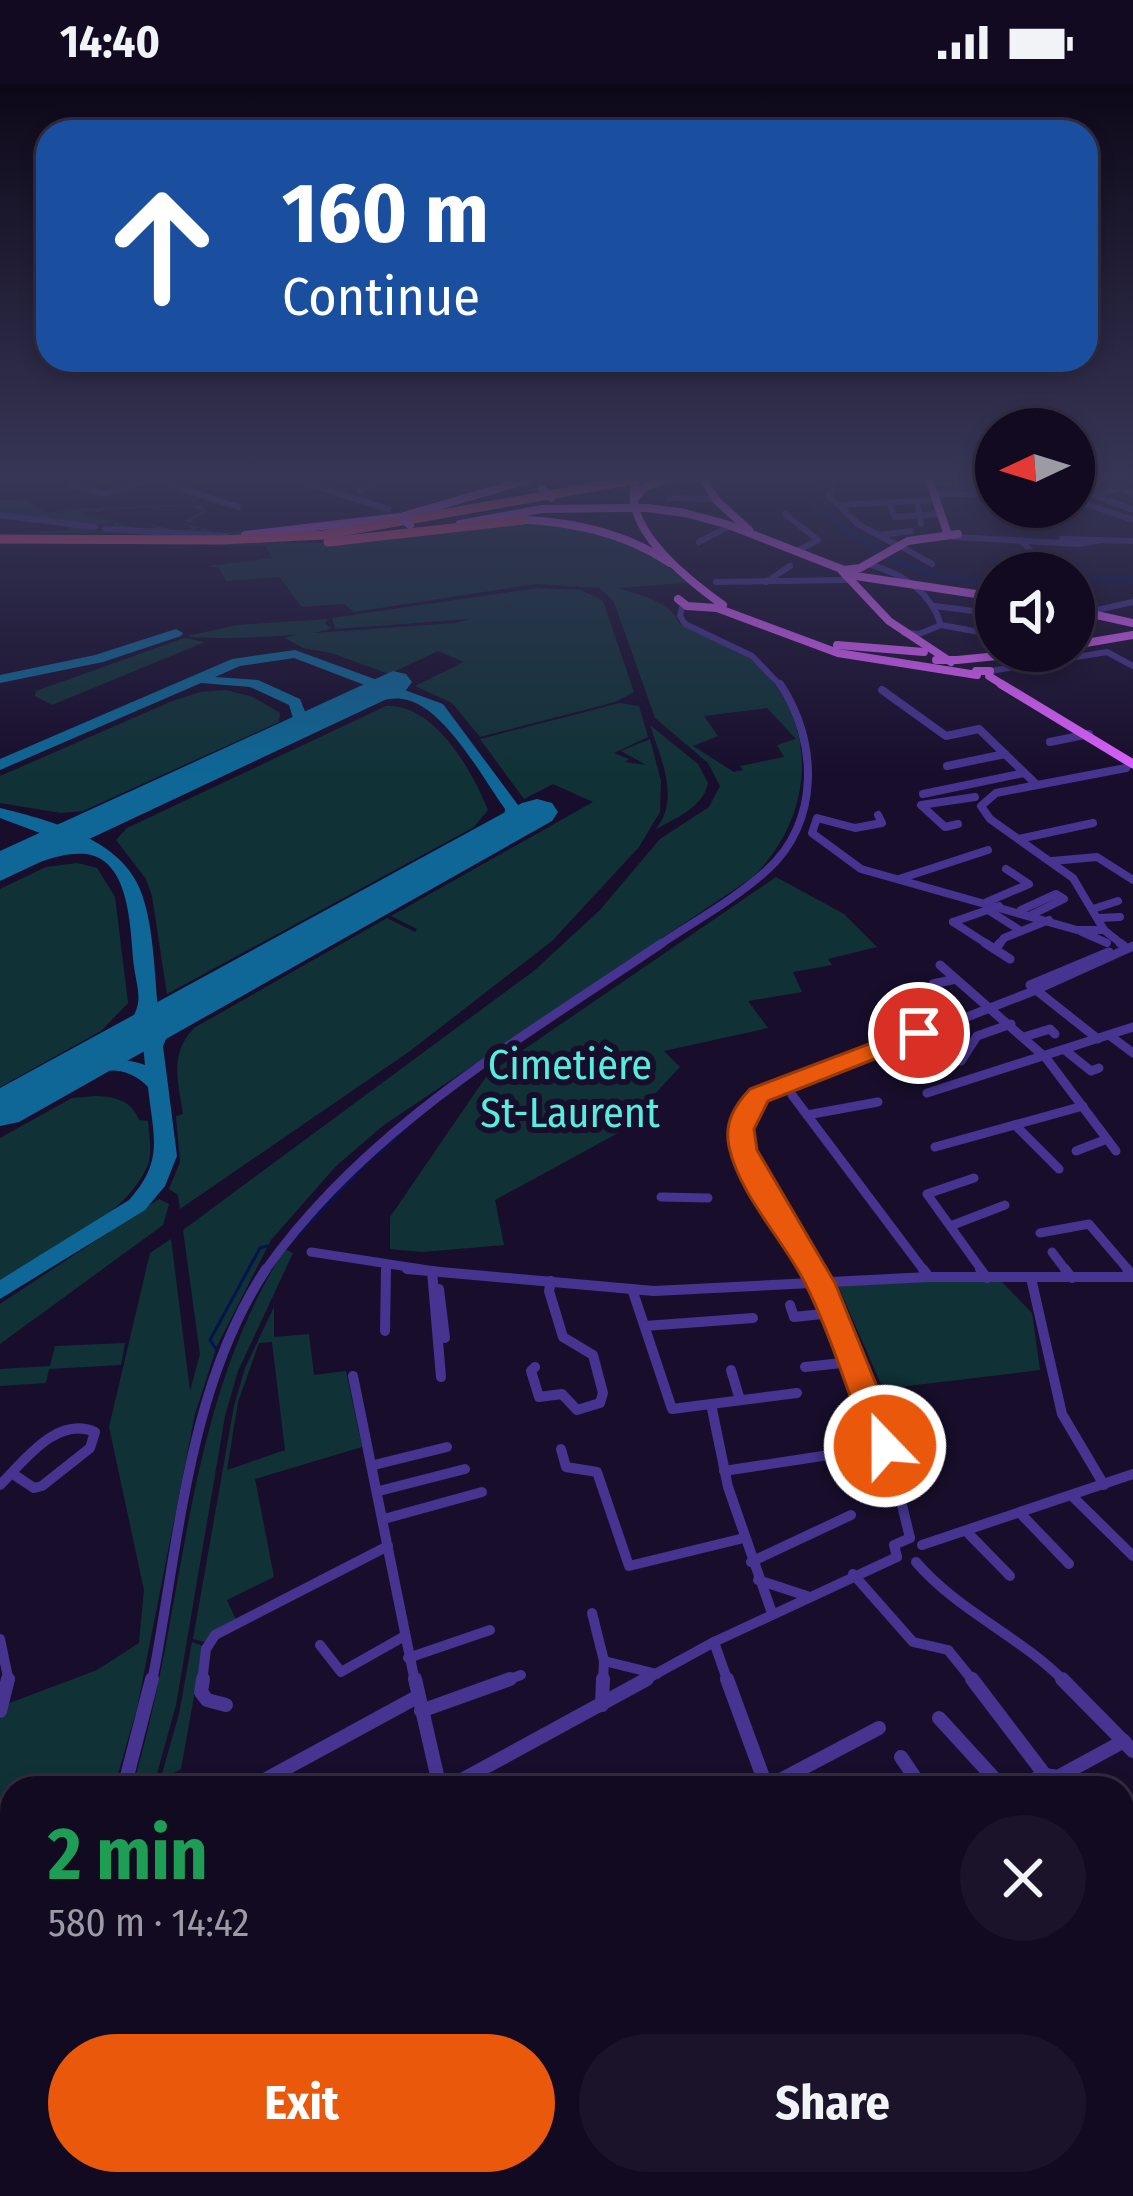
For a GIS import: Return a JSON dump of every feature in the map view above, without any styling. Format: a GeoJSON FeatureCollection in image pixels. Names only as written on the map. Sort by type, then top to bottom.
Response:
{"type":"FeatureCollection","features":[{"type":"Feature","properties":{"kind":"main road"},"geometry":{"type":"LineString","coordinates":[[687,578],[691,592]]}},
{"type":"Feature","properties":{"kind":"main road"},"geometry":{"type":"LineString","coordinates":[[694,578],[706,605]]}},
{"type":"Feature","properties":{"kind":"main road"},"geometry":{"type":"LineString","coordinates":[[852,578],[914,643],[976,673]]}},
{"type":"Feature","properties":{"kind":"main road"},"geometry":{"type":"LineString","coordinates":[[874,578],[975,594]]}},
{"type":"Feature","properties":{"kind":"main road"},"geometry":{"type":"LineString","coordinates":[[703,593],[679,597],[682,604],[706,605],[820,645],[975,658]]}},
{"type":"Feature","properties":{"kind":"main road"},"geometry":{"type":"LineString","coordinates":[[1095,614],[1133,624]]}},
{"type":"Feature","properties":{"kind":"main road"},"geometry":{"type":"LineString","coordinates":[[769,628],[823,642],[914,643]]}},
{"type":"Feature","properties":{"kind":"main road"},"geometry":{"type":"LineString","coordinates":[[769,628],[875,661],[989,674],[1089,734],[1131,767]]}},
{"type":"Feature","properties":{"kind":"main road"},"geometry":{"type":"LineString","coordinates":[[1095,643],[1133,638]]}},
{"type":"Feature","properties":{"kind":"street"},"geometry":{"type":"LineString","coordinates":[[766,582],[773,578]]}},
{"type":"Feature","properties":{"kind":"street"},"geometry":{"type":"LineString","coordinates":[[716,582],[812,578]]}},
{"type":"Feature","properties":{"kind":"street"},"geometry":{"type":"LineString","coordinates":[[899,578],[935,606],[941,625]]}},
{"type":"Feature","properties":{"kind":"street"},"geometry":{"type":"LineString","coordinates":[[1095,610],[1133,602]]}},
{"type":"Feature","properties":{"kind":"street"},"geometry":{"type":"LineString","coordinates":[[127,1776],[148,1704],[212,1386],[235,1326],[282,1244],[332,1183],[400,1121],[768,870],[790,844],[810,776],[810,742],[766,668],[745,651],[682,621],[682,604]]}},
{"type":"Feature","properties":{"kind":"street"},"geometry":{"type":"LineString","coordinates":[[706,605],[687,611],[686,619],[709,634]]}},
{"type":"Feature","properties":{"kind":"street"},"geometry":{"type":"LineString","coordinates":[[935,606],[975,611]]}},
{"type":"Feature","properties":{"kind":"street"},"geometry":{"type":"LineString","coordinates":[[914,643],[941,625],[975,631]]}},
{"type":"Feature","properties":{"kind":"street"},"geometry":{"type":"LineString","coordinates":[[989,674],[1107,652],[1133,667]]}},
{"type":"Feature","properties":{"kind":"street"},"geometry":{"type":"LineString","coordinates":[[882,690],[946,736],[979,729],[1037,785]]}},
{"type":"Feature","properties":{"kind":"street"},"geometry":{"type":"LineString","coordinates":[[1050,742],[1089,734]]}},
{"type":"Feature","properties":{"kind":"street"},"geometry":{"type":"LineString","coordinates":[[1005,754],[945,767],[979,798],[983,813],[1072,878],[1104,930],[1129,950]]}},
{"type":"Feature","properties":{"kind":"street"},"geometry":{"type":"LineString","coordinates":[[958,824],[945,827],[921,806],[1131,767]]}},
{"type":"Feature","properties":{"kind":"street"},"geometry":{"type":"LineString","coordinates":[[923,794],[1024,773]]}},
{"type":"Feature","properties":{"kind":"street"},"geometry":{"type":"LineString","coordinates":[[1000,825],[991,813],[992,802],[1024,788]]}},
{"type":"Feature","properties":{"kind":"street"},"geometry":{"type":"LineString","coordinates":[[878,815],[882,823],[855,828],[817,818],[812,833],[860,869],[987,906],[1021,931]]}},
{"type":"Feature","properties":{"kind":"street"},"geometry":{"type":"LineString","coordinates":[[1019,839],[1093,823]]}},
{"type":"Feature","properties":{"kind":"street"},"geometry":{"type":"LineString","coordinates":[[899,878],[988,850]]}},
{"type":"Feature","properties":{"kind":"street"},"geometry":{"type":"LineString","coordinates":[[1052,861],[1097,857],[1128,871],[1133,880]]}},
{"type":"Feature","properties":{"kind":"street"},"geometry":{"type":"LineString","coordinates":[[1006,869],[1029,884],[953,922],[1010,958]]}},
{"type":"Feature","properties":{"kind":"street"},"geometry":{"type":"LineString","coordinates":[[1019,911],[1055,894],[1064,899],[1031,915]]}},
{"type":"Feature","properties":{"kind":"street"},"geometry":{"type":"LineString","coordinates":[[1095,914],[1118,901]]}},
{"type":"Feature","properties":{"kind":"street"},"geometry":{"type":"LineString","coordinates":[[987,906],[999,905],[1048,920],[1108,947],[1075,970]]}},
{"type":"Feature","properties":{"kind":"street"},"geometry":{"type":"LineString","coordinates":[[1095,914],[1120,917]]}},
{"type":"Feature","properties":{"kind":"street"},"geometry":{"type":"LineString","coordinates":[[995,949],[1004,938],[1048,920]]}},
{"type":"Feature","properties":{"kind":"street"},"geometry":{"type":"LineString","coordinates":[[1077,930],[1104,930]]}},
{"type":"Feature","properties":{"kind":"street"},"geometry":{"type":"LineString","coordinates":[[916,1562],[924,1555],[820,1283],[758,1182],[740,1136],[748,1108],[759,1095],[821,1069],[1129,950]]}},
{"type":"Feature","properties":{"kind":"street"},"geometry":{"type":"LineString","coordinates":[[940,965],[1046,1058],[1115,1150]]}},
{"type":"Feature","properties":{"kind":"street"},"geometry":{"type":"LineString","coordinates":[[934,984],[956,979]]}},
{"type":"Feature","properties":{"kind":"street"},"geometry":{"type":"LineString","coordinates":[[1034,988],[1098,1040]]}},
{"type":"Feature","properties":{"kind":"street"},"geometry":{"type":"LineString","coordinates":[[931,1044],[940,1055],[962,1060],[977,1036],[1011,1024]]}},
{"type":"Feature","properties":{"kind":"street"},"geometry":{"type":"LineString","coordinates":[[927,1093],[1133,1027]]}},
{"type":"Feature","properties":{"kind":"street"},"geometry":{"type":"LineString","coordinates":[[1024,1037],[1049,1029],[1055,1034]]}},
{"type":"Feature","properties":{"kind":"street"},"geometry":{"type":"LineString","coordinates":[[1109,1035],[1132,1056]]}},
{"type":"Feature","properties":{"kind":"street"},"geometry":{"type":"LineString","coordinates":[[1066,1051],[1091,1071],[1099,1068]]}},
{"type":"Feature","properties":{"kind":"street"},"geometry":{"type":"LineString","coordinates":[[792,1095],[929,1277]]}},
{"type":"Feature","properties":{"kind":"street"},"geometry":{"type":"LineString","coordinates":[[807,1115],[878,1102]]}},
{"type":"Feature","properties":{"kind":"street"},"geometry":{"type":"LineString","coordinates":[[935,1147],[1083,1106]]}},
{"type":"Feature","properties":{"kind":"street"},"geometry":{"type":"LineString","coordinates":[[1015,1125],[1059,1169]]}},
{"type":"Feature","properties":{"kind":"street"},"geometry":{"type":"LineString","coordinates":[[1076,1151],[1107,1139]]}},
{"type":"Feature","properties":{"kind":"street"},"geometry":{"type":"LineString","coordinates":[[974,1178],[927,1194],[959,1226],[986,1278]]}},
{"type":"Feature","properties":{"kind":"street"},"geometry":{"type":"LineString","coordinates":[[662,1197],[708,1198]]}},
{"type":"Feature","properties":{"kind":"street"},"geometry":{"type":"LineString","coordinates":[[959,1226],[1005,1205]]}},
{"type":"Feature","properties":{"kind":"street"},"geometry":{"type":"LineString","coordinates":[[1040,1233],[1088,1224],[1133,1276]]}},
{"type":"Feature","properties":{"kind":"street"},"geometry":{"type":"LineString","coordinates":[[311,1252],[386,1267],[632,1289],[929,1277],[1133,1276]]}},
{"type":"Feature","properties":{"kind":"street"},"geometry":{"type":"LineString","coordinates":[[1052,1252],[1072,1278]]}},
{"type":"Feature","properties":{"kind":"street"},"geometry":{"type":"LineString","coordinates":[[385,1331],[386,1267]]}},
{"type":"Feature","properties":{"kind":"street"},"geometry":{"type":"LineString","coordinates":[[435,1271],[445,1338]]}},
{"type":"Feature","properties":{"kind":"street"},"geometry":{"type":"LineString","coordinates":[[435,1271],[441,1377]]}},
{"type":"Feature","properties":{"kind":"street"},"geometry":{"type":"LineString","coordinates":[[1031,1279],[1062,1414],[1104,1485]]}},
{"type":"Feature","properties":{"kind":"street"},"geometry":{"type":"LineString","coordinates":[[535,1367],[531,1371],[539,1397],[562,1394],[577,1410],[592,1408],[604,1393],[592,1355],[562,1337],[549,1291],[551,1282]]}},
{"type":"Feature","properties":{"kind":"street"},"geometry":{"type":"LineString","coordinates":[[632,1289],[673,1408],[797,1393]]}},
{"type":"Feature","properties":{"kind":"street"},"geometry":{"type":"LineString","coordinates":[[794,1316],[832,1313]]}},
{"type":"Feature","properties":{"kind":"street"},"geometry":{"type":"LineString","coordinates":[[645,1326],[753,1318]]}},
{"type":"Feature","properties":{"kind":"street"},"geometry":{"type":"LineString","coordinates":[[806,1367],[851,1362]]}},
{"type":"Feature","properties":{"kind":"street"},"geometry":{"type":"LineString","coordinates":[[731,1370],[740,1400]]}},
{"type":"Feature","properties":{"kind":"street"},"geometry":{"type":"LineString","coordinates":[[352,1376],[379,1491],[408,1658],[442,1776]]}},
{"type":"Feature","properties":{"kind":"street"},"geometry":{"type":"LineString","coordinates":[[711,1404],[723,1444],[724,1471],[772,1613]]}},
{"type":"Feature","properties":{"kind":"street"},"geometry":{"type":"LineString","coordinates":[[0,1485],[64,1429],[87,1426],[94,1432],[90,1448],[42,1486],[34,1488],[13,1474]]}},
{"type":"Feature","properties":{"kind":"street"},"geometry":{"type":"LineString","coordinates":[[374,1466],[447,1448]]}},
{"type":"Feature","properties":{"kind":"street"},"geometry":{"type":"LineString","coordinates":[[724,1471],[868,1449]]}},
{"type":"Feature","properties":{"kind":"street"},"geometry":{"type":"LineString","coordinates":[[561,1450],[566,1467],[597,1472],[629,1566],[744,1538]]}},
{"type":"Feature","properties":{"kind":"street"},"geometry":{"type":"LineString","coordinates":[[379,1491],[465,1469]]}},
{"type":"Feature","properties":{"kind":"street"},"geometry":{"type":"LineString","coordinates":[[897,1557],[894,1545],[966,1532],[1133,1474]]}},
{"type":"Feature","properties":{"kind":"street"},"geometry":{"type":"LineString","coordinates":[[383,1519],[482,1492]]}},
{"type":"Feature","properties":{"kind":"street"},"geometry":{"type":"LineString","coordinates":[[1073,1497],[1133,1556]]}},
{"type":"Feature","properties":{"kind":"street"},"geometry":{"type":"LineString","coordinates":[[751,1562],[851,1514]]}},
{"type":"Feature","properties":{"kind":"street"},"geometry":{"type":"LineString","coordinates":[[1021,1514],[1069,1564]]}},
{"type":"Feature","properties":{"kind":"street"},"geometry":{"type":"LineString","coordinates":[[966,1532],[1010,1576]]}},
{"type":"Feature","properties":{"kind":"street"},"geometry":{"type":"LineString","coordinates":[[226,1705],[207,1700],[201,1692],[206,1649],[214,1635],[388,1546]]}},
{"type":"Feature","properties":{"kind":"street"},"geometry":{"type":"LineString","coordinates":[[469,1776],[714,1642],[897,1557],[916,1562],[935,1585],[1047,1664],[1129,1746],[1060,1776]]}},
{"type":"Feature","properties":{"kind":"street"},"geometry":{"type":"LineString","coordinates":[[854,1574],[913,1642],[948,1650],[1045,1775],[1052,1776]]}},
{"type":"Feature","properties":{"kind":"street"},"geometry":{"type":"LineString","coordinates":[[758,1580],[807,1596]]}},
{"type":"Feature","properties":{"kind":"street"},"geometry":{"type":"LineString","coordinates":[[592,1613],[604,1661],[602,1705]]}},
{"type":"Feature","properties":{"kind":"street"},"geometry":{"type":"LineString","coordinates":[[408,1658],[490,1630]]}},
{"type":"Feature","properties":{"kind":"street"},"geometry":{"type":"LineString","coordinates":[[320,1645],[341,1672],[404,1637]]}},
{"type":"Feature","properties":{"kind":"street"},"geometry":{"type":"LineString","coordinates":[[0,1640],[9,1682],[0,1711]]}},
{"type":"Feature","properties":{"kind":"street"},"geometry":{"type":"LineString","coordinates":[[714,1642],[763,1776]]}},
{"type":"Feature","properties":{"kind":"street"},"geometry":{"type":"LineString","coordinates":[[604,1661],[658,1674]]}},
{"type":"Feature","properties":{"kind":"street"},"geometry":{"type":"LineString","coordinates":[[274,1776],[419,1704],[521,1675]]}},
{"type":"Feature","properties":{"kind":"street"},"geometry":{"type":"LineString","coordinates":[[939,1718],[992,1776]]}},
{"type":"Feature","properties":{"kind":"street"},"geometry":{"type":"LineString","coordinates":[[788,1776],[879,1728]]}},
{"type":"Feature","properties":{"kind":"street"},"geometry":{"type":"LineString","coordinates":[[902,1757],[914,1776]]}},
{"type":"Feature","properties":{"kind":"green space"},"geometry":{"type":"Polygon","coordinates":[[[279,578],[681,578],[686,583],[619,588],[662,605],[680,624],[745,656],[776,686],[800,741],[798,798],[773,853],[753,877],[384,1125],[336,1166],[271,1240],[217,1346],[195,1414],[137,1708],[117,1776],[0,1776],[0,1720],[7,1704],[97,1670],[139,1643],[144,1590],[109,1427],[150,1253],[171,1239],[190,1391],[200,1354],[183,1230],[535,970],[600,910],[660,839],[709,807],[720,786],[708,763],[655,718],[614,602],[600,588],[536,584],[354,612],[344,604],[302,607],[279,578]],[[767,708],[704,716],[718,736],[693,746],[734,772],[743,770],[740,766],[784,757],[777,745],[796,739],[767,708]]]}},
{"type":"Feature","properties":{"kind":"green space"},"geometry":{"type":"Polygon","coordinates":[[[538,588],[581,590],[603,601],[634,692],[615,702],[480,737],[452,703],[415,686],[464,662],[438,651],[389,674],[285,638],[297,634],[187,636],[237,625],[328,619],[325,623],[331,629],[313,633],[456,623],[470,619],[335,629],[332,618],[538,588]]]}},
{"type":"Feature","properties":{"kind":"green space"},"geometry":{"type":"Polygon","coordinates":[[[184,638],[205,642],[52,705],[35,696],[36,691],[184,638]]]}},
{"type":"Feature","properties":{"kind":"green space"},"geometry":{"type":"Polygon","coordinates":[[[226,690],[253,697],[280,713],[279,722],[83,811],[61,813],[0,803],[0,776],[170,702],[226,690]]]}},
{"type":"Feature","properties":{"kind":"green space"},"geometry":{"type":"Polygon","coordinates":[[[620,703],[639,706],[648,737],[614,753],[629,759],[625,762],[646,765],[621,751],[650,739],[661,781],[660,812],[639,847],[552,941],[410,1051],[180,1209],[178,1195],[169,1189],[180,1162],[176,1116],[183,1114],[177,1068],[181,1048],[194,1028],[387,918],[415,932],[417,929],[391,916],[593,802],[553,784],[524,799],[480,739],[620,703]]]}},
{"type":"Feature","properties":{"kind":"green space"},"geometry":{"type":"Polygon","coordinates":[[[386,706],[404,708],[435,727],[472,776],[488,810],[474,827],[167,994],[152,896],[146,879],[116,840],[127,828],[386,706]]]}},
{"type":"Feature","properties":{"kind":"green space"},"geometry":{"type":"Polygon","coordinates":[[[650,725],[698,764],[708,783],[694,806],[655,830],[668,793],[650,725]]]}},
{"type":"Feature","properties":{"kind":"green space"},"geometry":{"type":"Polygon","coordinates":[[[77,863],[97,868],[115,897],[128,1003],[101,1031],[0,1087],[0,889],[46,867],[77,863]]]}},
{"type":"Feature","properties":{"kind":"green space","name":"Cimetière St-Laurent"},"geometry":{"type":"Polygon","coordinates":[[[776,877],[844,914],[877,947],[828,959],[832,965],[793,972],[802,992],[748,1001],[768,1028],[664,1051],[680,1067],[618,1133],[495,1200],[504,1245],[422,1252],[390,1249],[390,1217],[488,1074],[776,877]]]}},
{"type":"Feature","properties":{"kind":"green space"},"geometry":{"type":"Polygon","coordinates":[[[72,1098],[122,1101],[139,1120],[148,1121],[147,1167],[121,1203],[102,1218],[0,1280],[0,1138],[72,1098]]]}},
{"type":"Feature","properties":{"kind":"green space"},"geometry":{"type":"Polygon","coordinates":[[[159,1199],[169,1204],[163,1225],[0,1344],[0,1304],[159,1199]]]}},
{"type":"Feature","properties":{"kind":"green space"},"geometry":{"type":"Polygon","coordinates":[[[285,1249],[293,1253],[238,1371],[225,1416],[176,1705],[156,1776],[135,1776],[206,1443],[225,1376],[251,1311],[285,1249]]]}},
{"type":"Feature","properties":{"kind":"green space"},"geometry":{"type":"Polygon","coordinates":[[[999,1279],[1032,1313],[1040,1370],[883,1389],[836,1281],[999,1279]]]}},
{"type":"Feature","properties":{"kind":"green space"},"geometry":{"type":"Polygon","coordinates":[[[274,1307],[274,1337],[309,1334],[314,1375],[346,1371],[362,1447],[255,1479],[274,1577],[227,1600],[236,1620],[204,1642],[193,1639],[234,1406],[245,1368],[274,1307]],[[272,1342],[259,1343],[238,1402],[227,1470],[285,1450],[272,1342]]]}},
{"type":"Feature","properties":{"kind":"green space"},"geometry":{"type":"Polygon","coordinates":[[[125,1343],[121,1365],[49,1369],[46,1383],[0,1386],[0,1369],[50,1366],[55,1346],[125,1343]]]}},
{"type":"Feature","properties":{"kind":"green space"},"geometry":{"type":"Polygon","coordinates":[[[192,1642],[203,1646],[181,1769],[161,1776],[192,1642]]]}},
{"type":"Feature","properties":{"kind":"waterway"},"geometry":{"type":"LineString","coordinates":[[940,578],[975,582]]}},
{"type":"Feature","properties":{"kind":"waterway"},"geometry":{"type":"LineString","coordinates":[[1095,578],[1133,579]]}},
{"type":"Feature","properties":{"kind":"waterway"},"geometry":{"type":"LineString","coordinates":[[372,1159],[411,1124]]}},
{"type":"Feature","properties":{"kind":"waterway"},"geometry":{"type":"LineString","coordinates":[[293,1240],[365,1165]]}},
{"type":"Feature","properties":{"kind":"waterway"},"geometry":{"type":"LineString","coordinates":[[216,1349],[210,1340],[260,1248],[267,1246]]}},
{"type":"Feature","properties":{"kind":"taxiway"},"geometry":{"type":"LineString","coordinates":[[0,679],[98,659],[176,633]]}},
{"type":"Feature","properties":{"kind":"taxiway"},"geometry":{"type":"LineString","coordinates":[[0,765],[237,662],[295,654],[438,707],[513,809],[512,821],[498,833]]}},
{"type":"Feature","properties":{"kind":"taxiway"},"geometry":{"type":"LineString","coordinates":[[207,681],[253,683],[295,702],[301,719],[278,737]]}},
{"type":"Feature","properties":{"kind":"taxiway"},"geometry":{"type":"LineString","coordinates":[[341,708],[370,697],[398,695]]}},
{"type":"Feature","properties":{"kind":"taxiway"},"geometry":{"type":"LineString","coordinates":[[0,813],[82,843],[120,870],[136,904],[148,1003]]}},
{"type":"Feature","properties":{"kind":"taxiway"},"geometry":{"type":"LineString","coordinates":[[10,864],[48,851],[83,850]]}},
{"type":"Feature","properties":{"kind":"taxiway"},"geometry":{"type":"LineString","coordinates":[[115,1047],[137,1028],[148,1003]]}},
{"type":"Feature","properties":{"kind":"taxiway"},"geometry":{"type":"LineString","coordinates":[[148,1003],[158,1087]]}},
{"type":"Feature","properties":{"kind":"taxiway"},"geometry":{"type":"LineString","coordinates":[[154,1045],[162,1026],[178,1011]]}},
{"type":"Feature","properties":{"kind":"taxiway"},"geometry":{"type":"LineString","coordinates":[[63,1075],[101,1064],[128,1065],[150,1076],[158,1087]]}},
{"type":"Feature","properties":{"kind":"taxiway"},"geometry":{"type":"LineString","coordinates":[[0,1291],[137,1205],[154,1186],[166,1156],[158,1087]]}},
{"type":"Feature","properties":{"kind":"runway"},"geometry":{"type":"LineString","coordinates":[[0,868],[393,682]]}},
{"type":"Feature","properties":{"kind":"runway"},"geometry":{"type":"LineString","coordinates":[[0,1110],[537,812]]}},
{"type":"Feature","properties":{"kind":"route"},"geometry":{"type":"LineString","coordinates":[[885,1446],[820,1283],[758,1182],[743,1150],[740,1129],[759,1095],[919,1033]]}}]}
